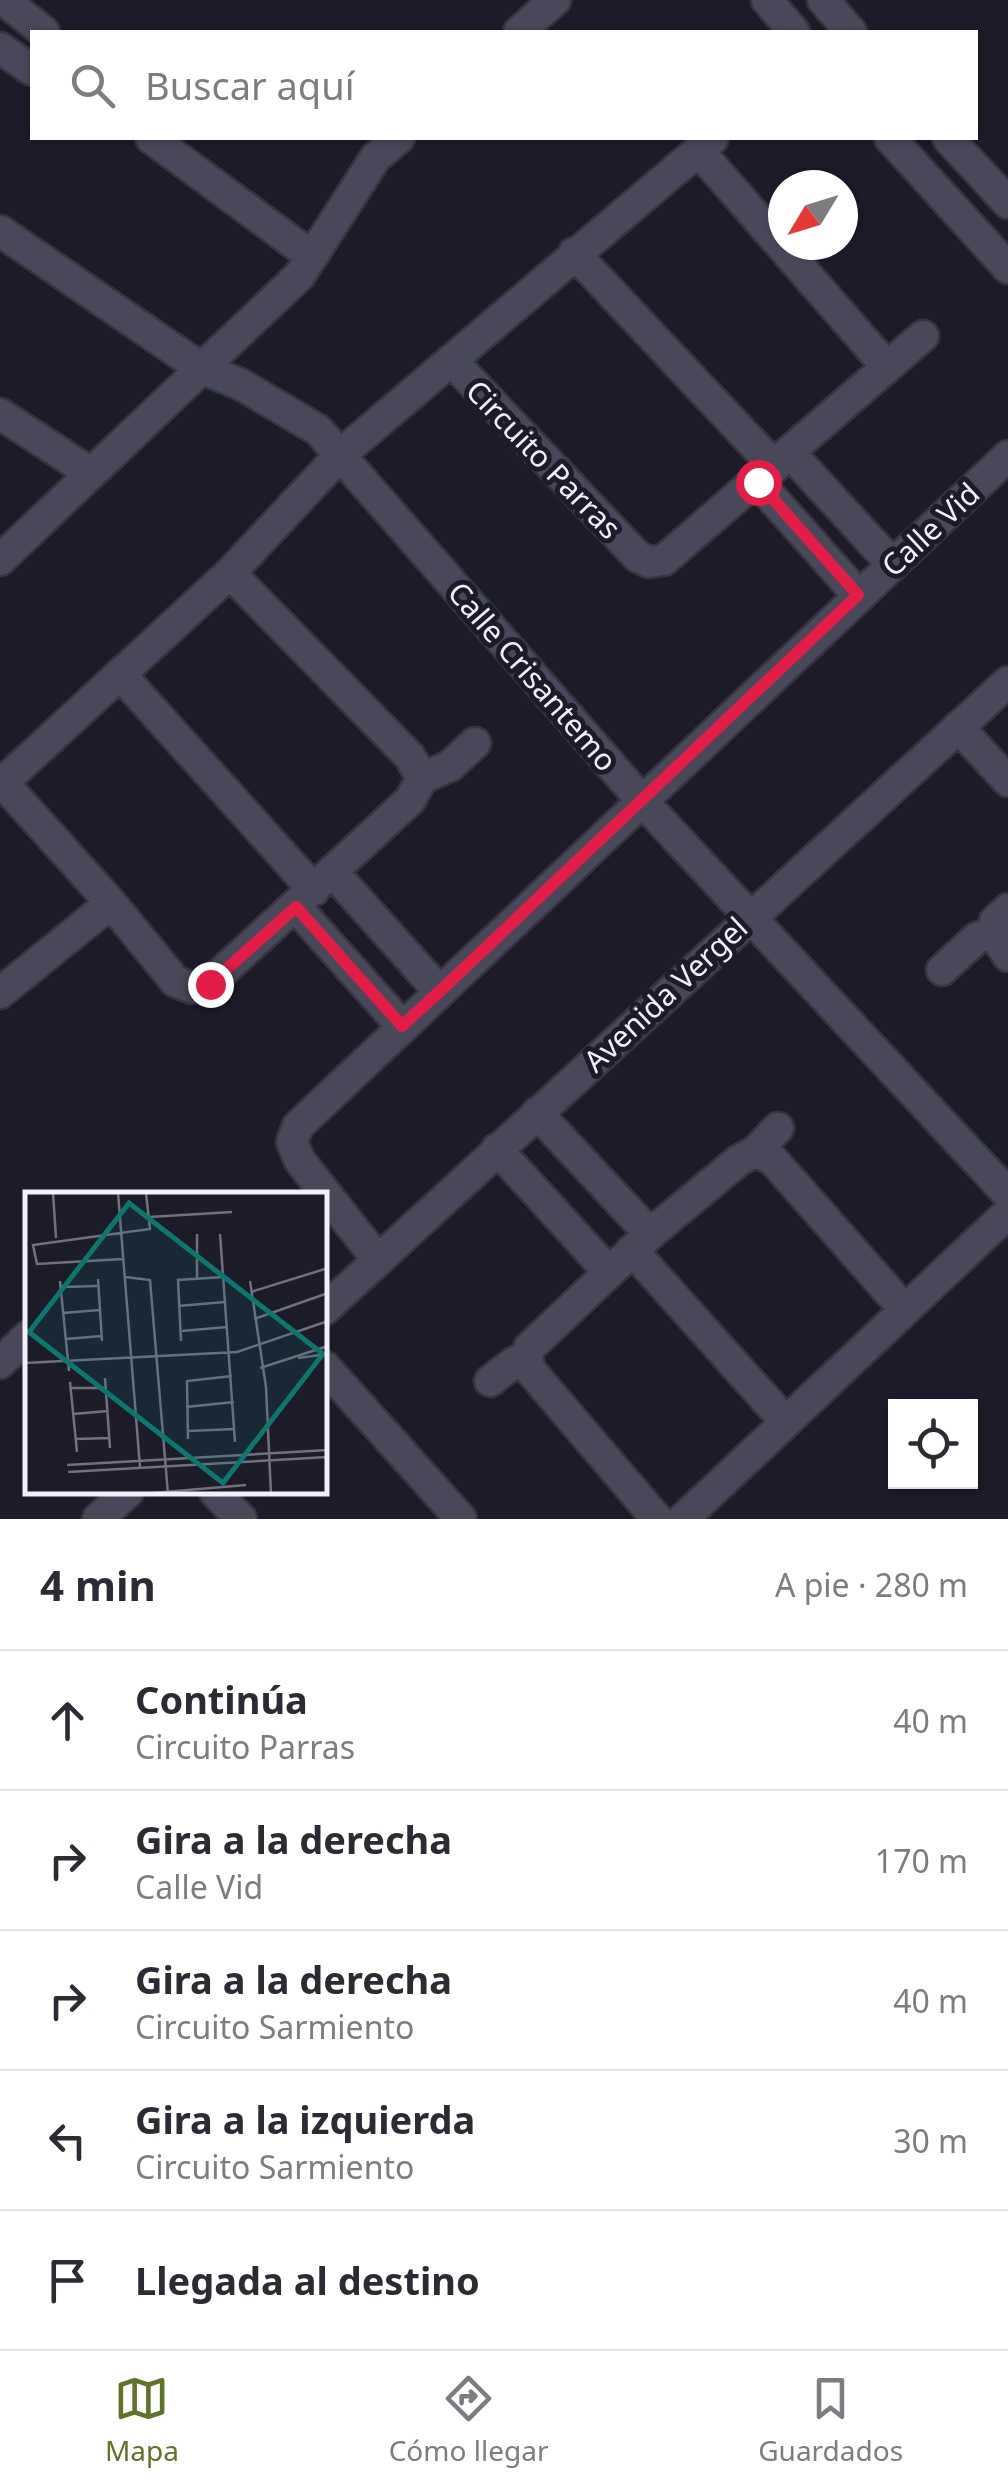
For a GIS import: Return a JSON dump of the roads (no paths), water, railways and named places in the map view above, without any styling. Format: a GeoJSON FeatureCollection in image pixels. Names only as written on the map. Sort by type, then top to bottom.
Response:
{"type":"FeatureCollection","features":[{"type":"Feature","properties":{"kind":"street"},"geometry":{"type":"LineString","coordinates":[[4,0],[42,30]]}},
{"type":"Feature","properties":{"kind":"street"},"geometry":{"type":"LineString","coordinates":[[521,30],[555,0]]}},
{"type":"Feature","properties":{"kind":"street"},"geometry":{"type":"LineString","coordinates":[[767,0],[792,30]]}},
{"type":"Feature","properties":{"kind":"street"},"geometry":{"type":"LineString","coordinates":[[824,0],[849,30]]}},
{"type":"Feature","properties":{"kind":"street"},"geometry":{"type":"LineString","coordinates":[[0,48],[30,69]]}},
{"type":"Feature","properties":{"kind":"street"},"geometry":{"type":"LineString","coordinates":[[154,140],[310,256]]}},
{"type":"Feature","properties":{"kind":"street"},"geometry":{"type":"LineString","coordinates":[[0,560],[300,275],[376,158],[397,140]]}},
{"type":"Feature","properties":{"kind":"street"},"geometry":{"type":"LineString","coordinates":[[892,140],[1008,268]]}},
{"type":"Feature","properties":{"kind":"street"},"geometry":{"type":"LineString","coordinates":[[950,140],[1008,202]]}},
{"type":"Feature","properties":{"kind":"street","name":"Circuito Parras"},"geometry":{"type":"LineString","coordinates":[[1,784],[230,573],[341,454],[706,144],[887,367]]}},
{"type":"Feature","properties":{"kind":"street","name":"Calle Crisantemo"},"geometry":{"type":"LineString","coordinates":[[0,231],[201,368],[240,384],[318,430],[643,802],[1008,1194]]}},
{"type":"Feature","properties":{"kind":"street"},"geometry":{"type":"LineString","coordinates":[[574,253],[774,467],[892,564]]}},
{"type":"Feature","properties":{"kind":"street","name":"Circuito Parras"},"geometry":{"type":"LineString","coordinates":[[451,360],[643,560],[664,560],[924,336]]}},
{"type":"Feature","properties":{"kind":"street"},"geometry":{"type":"LineString","coordinates":[[0,414],[91,473]]}},
{"type":"Feature","properties":{"kind":"street","name":"Calle Vid"},"geometry":{"type":"LineString","coordinates":[[325,1192],[300,1160],[292,1142],[298,1126],[1008,456]]}},
{"type":"Feature","properties":{"kind":"street"},"geometry":{"type":"LineString","coordinates":[[774,467],[858,595]]}},
{"type":"Feature","properties":{"kind":"street"},"geometry":{"type":"LineString","coordinates":[[230,573],[410,757],[422,778]]}},
{"type":"Feature","properties":{"kind":"street"},"geometry":{"type":"LineString","coordinates":[[120,674],[314,889],[439,992]]}},
{"type":"Feature","properties":{"kind":"street","name":"Avenida Vergel"},"geometry":{"type":"LineString","coordinates":[[328,1306],[748,918],[1005,690]]}},
{"type":"Feature","properties":{"kind":"street"},"geometry":{"type":"LineString","coordinates":[[958,728],[1008,781]]}},
{"type":"Feature","properties":{"kind":"street"},"geometry":{"type":"LineString","coordinates":[[1,784],[175,981],[192,988],[210,984],[410,800],[422,778],[450,766],[475,743]]}},
{"type":"Feature","properties":{"kind":"street"},"geometry":{"type":"LineString","coordinates":[[314,889],[402,1026]]}},
{"type":"Feature","properties":{"kind":"street"},"geometry":{"type":"LineString","coordinates":[[0,993],[110,903]]}},
{"type":"Feature","properties":{"kind":"street"},"geometry":{"type":"LineString","coordinates":[[942,970],[977,938],[1003,933]]}},
{"type":"Feature","properties":{"kind":"street"},"geometry":{"type":"LineString","coordinates":[[537,1113],[786,1422]]}},
{"type":"Feature","properties":{"kind":"street"},"geometry":{"type":"LineString","coordinates":[[657,1519],[530,1370],[529,1348],[641,1242],[738,1161],[756,1151],[778,1128]]}},
{"type":"Feature","properties":{"kind":"street"},"geometry":{"type":"LineString","coordinates":[[497,1150],[609,1272]]}},
{"type":"Feature","properties":{"kind":"street"},"geometry":{"type":"LineString","coordinates":[[756,1151],[773,1160],[905,1310]]}},
{"type":"Feature","properties":{"kind":"street","name":"Calle Vid"},"geometry":{"type":"LineString","coordinates":[[328,1196],[378,1260]]}},
{"type":"Feature","properties":{"kind":"street"},"geometry":{"type":"LineString","coordinates":[[683,1519],[1008,1213]]}},
{"type":"Feature","properties":{"kind":"street"},"geometry":{"type":"LineString","coordinates":[[0,1363],[25,1339]]}},
{"type":"Feature","properties":{"kind":"street"},"geometry":{"type":"LineString","coordinates":[[490,1381],[527,1358]]}},
{"type":"Feature","properties":{"kind":"street"},"geometry":{"type":"LineString","coordinates":[[328,1370],[461,1519]]}},
{"type":"Feature","properties":{"kind":"street"},"geometry":{"type":"LineString","coordinates":[[98,1519],[126,1494]]}},
{"type":"Feature","properties":{"kind":"street"},"geometry":{"type":"LineString","coordinates":[[217,1494],[241,1519]]}}]}
